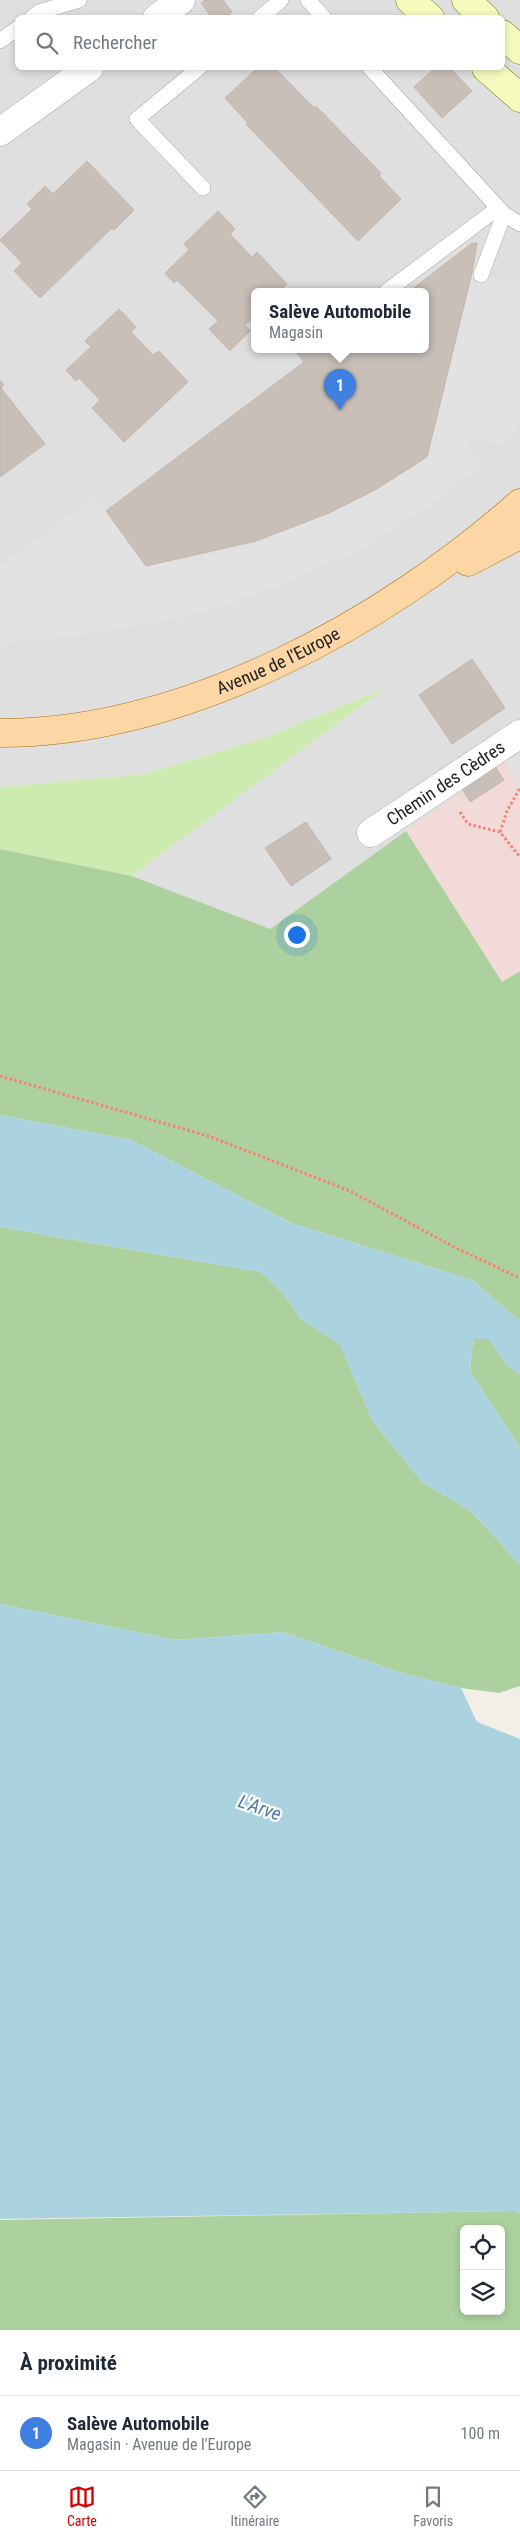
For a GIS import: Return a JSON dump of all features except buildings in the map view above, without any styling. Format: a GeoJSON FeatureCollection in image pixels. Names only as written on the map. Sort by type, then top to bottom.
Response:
{"type":"FeatureCollection","features":[{"type":"Feature","properties":{"kind":"main road"},"geometry":{"type":"LineString","coordinates":[[410,0],[427,15]]}},
{"type":"Feature","properties":{"kind":"main road"},"geometry":{"type":"LineString","coordinates":[[466,0],[482,15]]}},
{"type":"Feature","properties":{"kind":"main road"},"geometry":{"type":"LineString","coordinates":[[505,37],[520,50]]}},
{"type":"Feature","properties":{"kind":"main road"},"geometry":{"type":"LineString","coordinates":[[488,70],[520,98]]}},
{"type":"Feature","properties":{"kind":"main road","name":"Avenue de l'Europe"},"geometry":{"type":"LineString","coordinates":[[0,733],[34,732],[103,721],[174,704],[240,681],[332,636],[386,604],[465,551],[520,503]]}},
{"type":"Feature","properties":{"kind":"main road"},"geometry":{"type":"LineString","coordinates":[[386,604],[520,535]]}},
{"type":"Feature","properties":{"kind":"street"},"geometry":{"type":"LineString","coordinates":[[162,15],[181,0]]}},
{"type":"Feature","properties":{"kind":"street"},"geometry":{"type":"LineString","coordinates":[[0,132],[86,70]]}},
{"type":"Feature","properties":{"kind":"street","name":"Chemin des Cèdres"},"geometry":{"type":"LineString","coordinates":[[371,834],[441,785],[520,734]]}},
{"type":"Feature","properties":{"kind":"lane"},"geometry":{"type":"LineString","coordinates":[[36,15],[39,12],[79,0]]}},
{"type":"Feature","properties":{"kind":"lane"},"geometry":{"type":"LineString","coordinates":[[264,15],[281,0]]}},
{"type":"Feature","properties":{"kind":"lane"},"geometry":{"type":"LineString","coordinates":[[308,0],[321,15]]}},
{"type":"Feature","properties":{"kind":"lane"},"geometry":{"type":"LineString","coordinates":[[0,41],[15,30]]}},
{"type":"Feature","properties":{"kind":"lane"},"geometry":{"type":"LineString","coordinates":[[197,70],[137,119],[203,188]]}},
{"type":"Feature","properties":{"kind":"lane"},"geometry":{"type":"LineString","coordinates":[[372,70],[499,208],[520,224]]}},
{"type":"Feature","properties":{"kind":"lane"},"geometry":{"type":"LineString","coordinates":[[481,275],[499,208]]}},
{"type":"Feature","properties":{"kind":"lane"},"geometry":{"type":"LineString","coordinates":[[391,288],[499,208]]}},
{"type":"Feature","properties":{"kind":"path"},"geometry":{"type":"LineString","coordinates":[[441,785],[468,824],[500,832],[520,857]]}},
{"type":"Feature","properties":{"kind":"path"},"geometry":{"type":"LineString","coordinates":[[500,832],[507,811],[520,788]]}},
{"type":"Feature","properties":{"kind":"path"},"geometry":{"type":"LineString","coordinates":[[0,1076],[208,1136],[260,1156],[350,1191],[456,1248],[520,1278]]}},
{"type":"Feature","properties":{"kind":"shaded area"},"geometry":{"type":"Polygon","coordinates":[[[0,0],[520,0],[520,971],[406,831],[270,929],[132,876],[382,689],[267,737],[145,774],[0,787],[0,0]]]}},
{"type":"Feature","properties":{"kind":"shaded area"},"geometry":{"type":"Polygon","coordinates":[[[472,273],[520,282],[520,422],[517,422],[513,436],[504,445],[468,438],[466,442],[484,464],[431,505],[367,546],[280,585],[209,610],[149,624],[78,636],[11,642],[0,652],[0,566],[95,496],[146,566],[246,547],[287,531],[375,490],[426,457],[472,273]]]}},
{"type":"Feature","properties":{"kind":"shaded area"},"geometry":{"type":"Polygon","coordinates":[[[520,749],[520,788],[503,760],[520,749]]]}},
{"type":"Feature","properties":{"kind":"shaded area"},"geometry":{"type":"Polygon","coordinates":[[[520,751],[520,970],[502,983],[406,831],[520,751]]]}},
{"type":"Feature","properties":{"kind":"green space"},"geometry":{"type":"Polygon","coordinates":[[[385,688],[132,876],[0,849],[0,787],[145,774],[267,737],[385,688]]]}},
{"type":"Feature","properties":{"kind":"green space"},"geometry":{"type":"Polygon","coordinates":[[[406,831],[502,982],[520,971],[520,1321],[472,1280],[291,1223],[131,1140],[0,1115],[0,849],[132,876],[270,929],[406,831]]]}},
{"type":"Feature","properties":{"kind":"green space"},"geometry":{"type":"Polygon","coordinates":[[[0,1227],[261,1272],[284,1295],[302,1320],[340,1344],[372,1420],[422,1482],[471,1511],[520,1565],[520,1686],[499,1693],[461,1688],[402,1673],[283,1632],[175,1640],[0,1604],[0,1227]]]}},
{"type":"Feature","properties":{"kind":"green space"},"geometry":{"type":"Polygon","coordinates":[[[473,1339],[489,1339],[507,1365],[520,1375],[520,1448],[470,1371],[473,1339]]]}},
{"type":"Feature","properties":{"kind":"green space"},"geometry":{"type":"Polygon","coordinates":[[[515,2211],[520,2213],[520,2330],[0,2330],[0,2220],[515,2211]]]}},
{"type":"Feature","properties":{"kind":"water"},"geometry":{"type":"Polygon","coordinates":[[[0,1115],[131,1140],[291,1223],[472,1280],[520,1321],[520,1375],[507,1365],[489,1339],[473,1339],[470,1371],[520,1448],[520,1565],[471,1511],[422,1482],[372,1420],[340,1345],[302,1320],[284,1295],[261,1272],[0,1227],[0,1115]]]}},
{"type":"Feature","properties":{"kind":"water","name":"L'Arve"},"geometry":{"type":"Polygon","coordinates":[[[0,1604],[175,1640],[283,1632],[402,1673],[461,1688],[477,1722],[520,1739],[520,2213],[515,2211],[0,2219],[0,1604]]]}},
{"type":"Feature","properties":{"kind":"place","name":"Salève Automobile"},"geometry":{"type":"Point","coordinates":[340,410]}}]}
